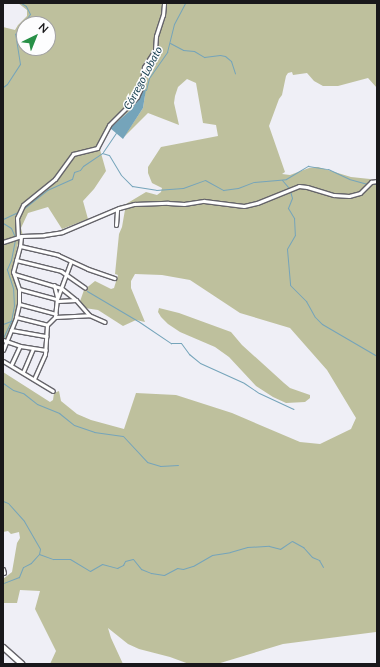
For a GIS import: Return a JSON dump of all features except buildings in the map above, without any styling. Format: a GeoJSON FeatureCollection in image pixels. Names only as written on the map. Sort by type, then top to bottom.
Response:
{"type":"FeatureCollection","features":[{"type":"Feature","properties":{"kind":"highway"},"geometry":{"type":"LineString","coordinates":[[3,647],[21,663]]}},
{"type":"Feature","properties":{"kind":"street"},"geometry":{"type":"LineString","coordinates":[[3,350],[19,304],[19,289],[14,274],[20,246],[17,237],[19,210],[55,179],[73,154],[98,148],[108,125],[137,97],[141,88],[144,67],[155,50],[156,36],[163,15],[164,3]]}},
{"type":"Feature","properties":{"kind":"street"},"geometry":{"type":"LineString","coordinates":[[3,242],[17,237],[44,236],[62,232],[117,209],[142,203],[184,204],[204,202],[244,206],[257,203],[291,188],[303,186],[334,195],[349,196],[360,193],[371,182],[377,181]]}},
{"type":"Feature","properties":{"kind":"street"},"geometry":{"type":"LineString","coordinates":[[116,225],[117,209]]}},
{"type":"Feature","properties":{"kind":"street"},"geometry":{"type":"LineString","coordinates":[[20,246],[38,249],[114,278]]}},
{"type":"Feature","properties":{"kind":"street"},"geometry":{"type":"LineString","coordinates":[[16,260],[66,273],[85,288]]}},
{"type":"Feature","properties":{"kind":"street"},"geometry":{"type":"LineString","coordinates":[[57,299],[71,261]]}},
{"type":"Feature","properties":{"kind":"street"},"geometry":{"type":"LineString","coordinates":[[14,274],[61,288],[76,300],[89,315]]}},
{"type":"Feature","properties":{"kind":"street"},"geometry":{"type":"LineString","coordinates":[[34,379],[46,350],[47,325],[56,315],[57,299],[54,285]]}},
{"type":"Feature","properties":{"kind":"street"},"geometry":{"type":"LineString","coordinates":[[19,289],[57,299],[76,300]]}},
{"type":"Feature","properties":{"kind":"street"},"geometry":{"type":"LineString","coordinates":[[19,304],[56,315],[89,315],[105,322]]}},
{"type":"Feature","properties":{"kind":"street"},"geometry":{"type":"LineString","coordinates":[[16,316],[47,325]]}},
{"type":"Feature","properties":{"kind":"street"},"geometry":{"type":"LineString","coordinates":[[11,330],[46,336]]}},
{"type":"Feature","properties":{"kind":"street"},"geometry":{"type":"LineString","coordinates":[[5,341],[33,349],[46,350]]}},
{"type":"Feature","properties":{"kind":"street"},"geometry":{"type":"LineString","coordinates":[[11,365],[20,346]]}},
{"type":"Feature","properties":{"kind":"street"},"geometry":{"type":"LineString","coordinates":[[22,372],[33,349]]}},
{"type":"Feature","properties":{"kind":"street"},"geometry":{"type":"LineString","coordinates":[[3,361],[53,391]]}},
{"type":"Feature","properties":{"kind":"green space"},"geometry":{"type":"Polygon","coordinates":[[[18,3],[377,3],[377,88],[368,78],[338,86],[323,86],[314,81],[307,73],[293,75],[292,72],[288,73],[282,95],[279,99],[269,126],[285,172],[282,174],[290,175],[309,168],[318,167],[351,177],[370,179],[377,184],[377,664],[376,632],[283,644],[217,664],[189,664],[170,657],[139,649],[128,644],[108,628],[123,664],[50,664],[56,651],[35,609],[40,591],[20,590],[17,603],[3,603],[3,579],[12,572],[17,543],[20,538],[19,532],[11,534],[8,531],[3,532],[3,372],[50,402],[53,400],[54,393],[59,391],[61,401],[77,414],[91,420],[124,429],[136,393],[176,395],[232,413],[300,442],[320,444],[351,429],[356,418],[327,370],[290,328],[240,313],[190,280],[162,275],[135,274],[131,281],[131,288],[145,322],[136,320],[123,326],[98,310],[78,307],[84,290],[95,281],[111,289],[114,288],[118,275],[115,274],[119,234],[122,227],[126,204],[146,192],[157,195],[161,192],[162,188],[152,183],[148,173],[148,167],[161,147],[218,136],[216,125],[203,123],[196,83],[187,79],[178,87],[175,96],[174,103],[179,125],[148,113],[124,137],[143,108],[145,95],[142,92],[132,109],[110,128],[99,146],[106,171],[94,189],[83,201],[88,219],[62,229],[48,207],[28,213],[21,228],[23,236],[19,239],[12,272],[17,286],[17,314],[5,343],[3,342],[3,27],[15,30],[16,28],[16,56],[56,56],[56,16],[27,16],[27,10],[18,3]]]}},
{"type":"Feature","properties":{"kind":"green space"},"geometry":{"type":"Polygon","coordinates":[[[159,308],[179,313],[231,332],[242,345],[284,383],[290,388],[310,395],[310,398],[305,402],[286,403],[273,397],[256,386],[229,357],[215,347],[180,332],[168,324],[158,312],[159,308]]]}},
{"type":"Feature","properties":{"kind":"water"},"geometry":{"type":"Polygon","coordinates":[[[146,89],[143,108],[123,139],[110,128],[132,109],[142,92],[146,89]]]}},
{"type":"Feature","properties":{"kind":"waterway"},"geometry":{"type":"LineString","coordinates":[[3,87],[7,84],[20,64],[15,34],[30,14],[26,6],[21,3]]}},
{"type":"Feature","properties":{"kind":"waterway","name":"Córrego Lobato"},"geometry":{"type":"LineString","coordinates":[[146,90],[149,78],[167,52],[174,24],[185,3]]}},
{"type":"Feature","properties":{"kind":"waterway"},"geometry":{"type":"LineString","coordinates":[[170,43],[183,50],[194,51],[204,57],[220,55],[225,56],[231,61],[235,73]]}},
{"type":"Feature","properties":{"kind":"waterway","name":"Córrego Lobato"},"geometry":{"type":"LineString","coordinates":[[103,152],[116,133]]}},
{"type":"Feature","properties":{"kind":"waterway"},"geometry":{"type":"LineString","coordinates":[[23,209],[47,190],[72,179],[74,172],[80,170],[83,166],[102,153],[109,155],[121,175],[132,186],[156,190],[183,188],[205,180],[223,190],[238,188],[254,182],[286,179],[308,166],[328,169],[349,179],[368,184]]}},
{"type":"Feature","properties":{"kind":"waterway"},"geometry":{"type":"LineString","coordinates":[[282,180],[289,188]]}},
{"type":"Feature","properties":{"kind":"waterway"},"geometry":{"type":"LineString","coordinates":[[372,184],[377,184]]}},
{"type":"Feature","properties":{"kind":"waterway"},"geometry":{"type":"LineString","coordinates":[[290,191],[292,198],[288,208],[294,218],[295,235],[287,249],[290,285],[306,301],[315,317],[322,324],[377,356]]}},
{"type":"Feature","properties":{"kind":"waterway"},"geometry":{"type":"LineString","coordinates":[[3,219],[18,212]]}},
{"type":"Feature","properties":{"kind":"waterway"},"geometry":{"type":"LineString","coordinates":[[3,223],[11,228],[15,237]]}},
{"type":"Feature","properties":{"kind":"waterway"},"geometry":{"type":"LineString","coordinates":[[3,338],[11,321],[14,306],[13,288],[7,269],[11,260],[15,240]]}},
{"type":"Feature","properties":{"kind":"waterway"},"geometry":{"type":"LineString","coordinates":[[87,291],[138,321],[171,343],[181,343],[189,354],[200,363],[244,383],[259,393],[293,409]]}},
{"type":"Feature","properties":{"kind":"waterway"},"geometry":{"type":"LineString","coordinates":[[3,324],[11,321]]}},
{"type":"Feature","properties":{"kind":"waterway"},"geometry":{"type":"LineString","coordinates":[[3,383],[13,390],[23,393],[37,404],[59,413],[74,425],[94,432],[123,436],[147,462],[160,466],[178,465]]}},
{"type":"Feature","properties":{"kind":"waterway"},"geometry":{"type":"LineString","coordinates":[[3,501],[8,503],[24,521],[40,549],[39,554],[31,563],[23,567],[19,577],[3,583]]}},
{"type":"Feature","properties":{"kind":"waterway"},"geometry":{"type":"LineString","coordinates":[[39,554],[53,559],[70,559],[90,571],[102,564],[117,568],[123,565],[125,561],[133,559],[141,569],[151,573],[164,575],[177,568],[183,569],[193,566],[212,555],[247,547],[269,546],[280,549],[292,541],[303,547],[312,557],[319,560],[323,567]]}}]}
